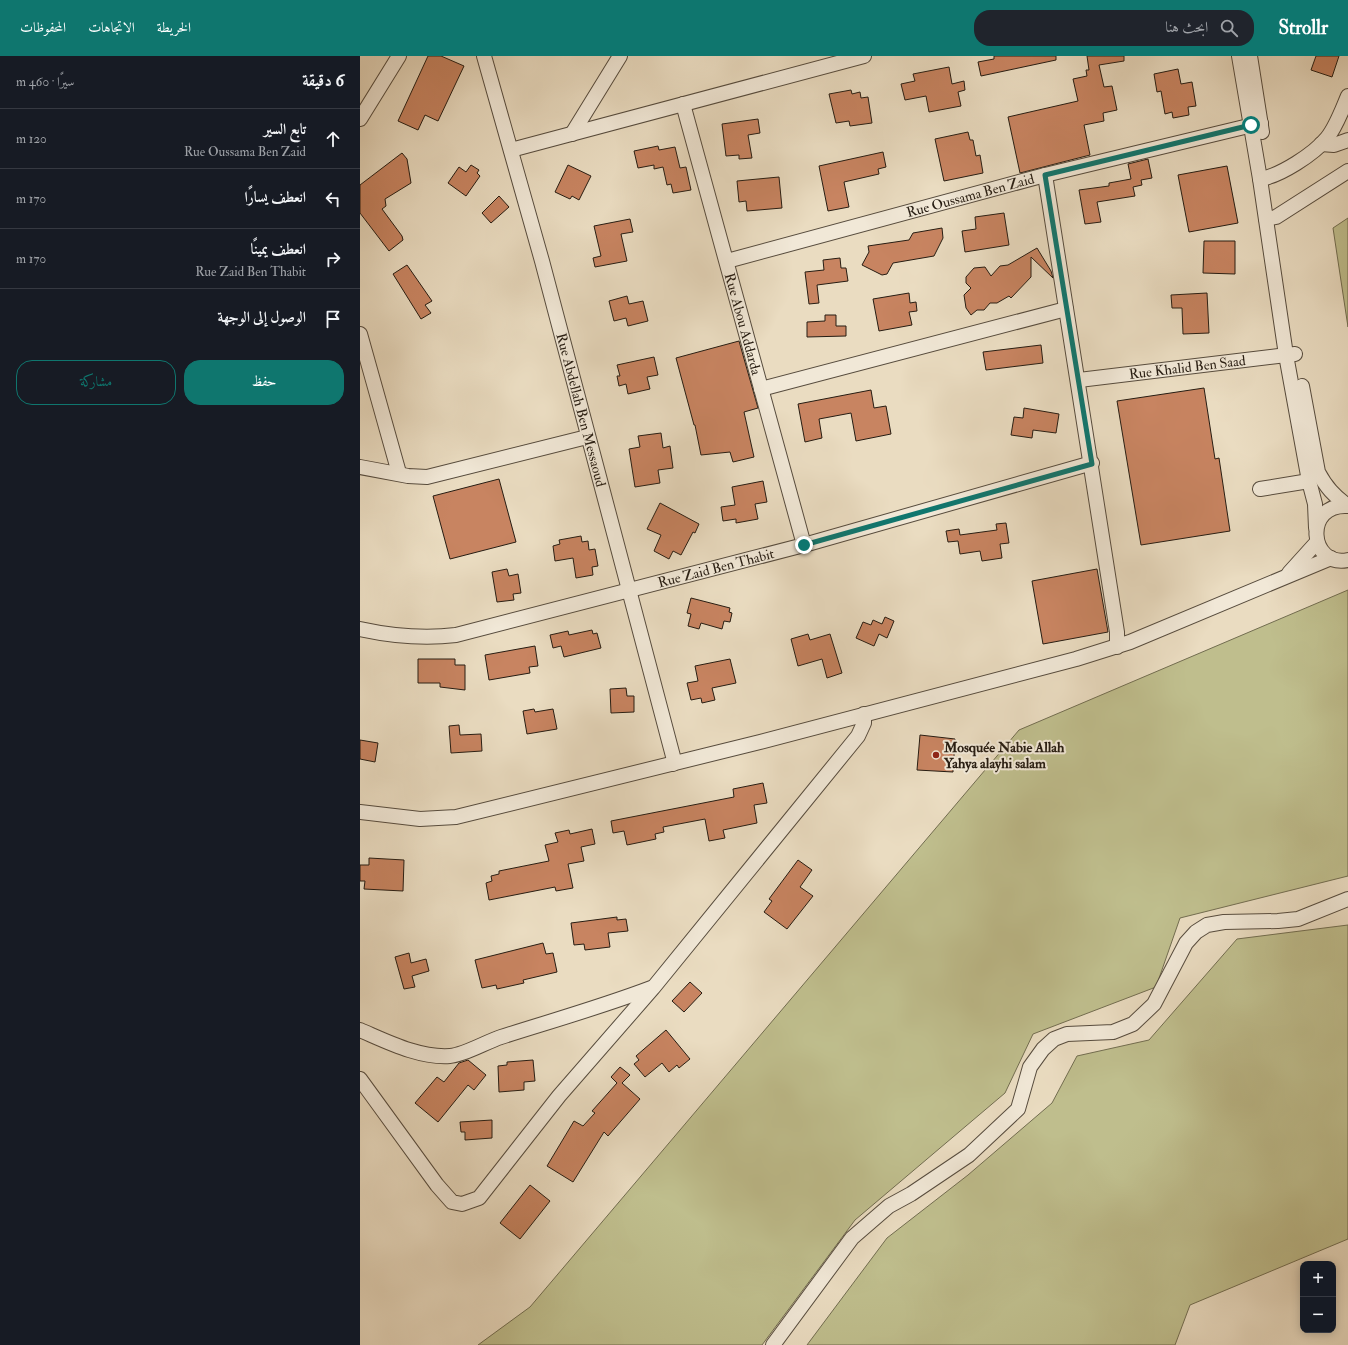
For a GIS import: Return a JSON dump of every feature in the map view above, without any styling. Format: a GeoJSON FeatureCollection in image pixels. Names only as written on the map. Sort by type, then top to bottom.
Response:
{"type":"FeatureCollection","features":[{"type":"Feature","properties":{"kind":"street"},"geometry":{"type":"LineString","coordinates":[[360,119],[399,56]]}},
{"type":"Feature","properties":{"kind":"street","name":"Rue Abdellah Ben Messaoud"},"geometry":{"type":"LineString","coordinates":[[484,56],[542,261],[587,437],[630,591],[674,760],[673,764]]}},
{"type":"Feature","properties":{"kind":"street"},"geometry":{"type":"LineString","coordinates":[[572,134],[620,56]]}},
{"type":"Feature","properties":{"kind":"street"},"geometry":{"type":"LineString","coordinates":[[511,150],[864,56]]}},
{"type":"Feature","properties":{"kind":"street"},"geometry":{"type":"LineString","coordinates":[[1240,56],[1256,124],[1265,178],[1309,481],[1315,504],[1317,542],[1325,554],[1331,558],[1348,560]]}},
{"type":"Feature","properties":{"kind":"street"},"geometry":{"type":"LineString","coordinates":[[1250,56],[1256,124]]}},
{"type":"Feature","properties":{"kind":"street"},"geometry":{"type":"LineString","coordinates":[[1265,178],[1303,158],[1321,144],[1333,129],[1348,96]]}},
{"type":"Feature","properties":{"kind":"street","name":"Rue Abou Addarda"},"geometry":{"type":"LineString","coordinates":[[683,104],[804,545]]}},
{"type":"Feature","properties":{"kind":"street","name":"Rue Oussama Ben Zaid"},"geometry":{"type":"LineString","coordinates":[[727,261],[1045,175],[1256,124]]}},
{"type":"Feature","properties":{"kind":"street"},"geometry":{"type":"LineString","coordinates":[[1321,144],[1334,144],[1348,140]]}},
{"type":"Feature","properties":{"kind":"street"},"geometry":{"type":"LineString","coordinates":[[1271,218],[1348,171]]}},
{"type":"Feature","properties":{"kind":"street"},"geometry":{"type":"LineString","coordinates":[[1045,175],[1092,464],[1117,632],[1117,647]]}},
{"type":"Feature","properties":{"kind":"street"},"geometry":{"type":"LineString","coordinates":[[761,389],[1066,309]]}},
{"type":"Feature","properties":{"kind":"street"},"geometry":{"type":"LineString","coordinates":[[360,334],[399,473]]}},
{"type":"Feature","properties":{"kind":"street"},"geometry":{"type":"LineString","coordinates":[[1291,354],[1318,472],[1324,485],[1334,496],[1348,506]]}},
{"type":"Feature","properties":{"kind":"street","name":"Rue Khalid Ben Saad"},"geometry":{"type":"LineString","coordinates":[[1079,380],[1291,354]]}},
{"type":"Feature","properties":{"kind":"street"},"geometry":{"type":"LineString","coordinates":[[360,467],[399,473],[416,478],[440,476],[587,437]]}},
{"type":"Feature","properties":{"kind":"street","name":"Rue Zaid Ben Thabit"},"geometry":{"type":"LineString","coordinates":[[360,629],[408,637],[433,638],[456,635],[804,545],[1092,464]]}},
{"type":"Feature","properties":{"kind":"street"},"geometry":{"type":"LineString","coordinates":[[1260,489],[1309,481]]}},
{"type":"Feature","properties":{"kind":"street"},"geometry":{"type":"LineString","coordinates":[[1316,528],[1318,522],[1328,511],[1334,507],[1348,506]]}},
{"type":"Feature","properties":{"kind":"street"},"geometry":{"type":"LineString","coordinates":[[1286,576],[1317,542]]}},
{"type":"Feature","properties":{"kind":"street"},"geometry":{"type":"LineString","coordinates":[[360,812],[420,819],[456,817],[673,764],[1117,647],[1331,558]]}},
{"type":"Feature","properties":{"kind":"street"},"geometry":{"type":"LineString","coordinates":[[360,1079],[446,1196],[452,1202],[462,1204],[470,1203],[479,1198],[490,1187],[559,1096],[653,988],[858,736],[864,723],[864,714]]}},
{"type":"Feature","properties":{"kind":"street"},"geometry":{"type":"LineString","coordinates":[[773,1345],[852,1238],[890,1206],[911,1194],[969,1155],[1018,1109],[1030,1067],[1043,1049],[1054,1039],[1067,1034],[1113,1032],[1133,1024],[1154,1004],[1186,943],[1196,932],[1207,925],[1224,922],[1298,919],[1348,899]]}},
{"type":"Feature","properties":{"kind":"street"},"geometry":{"type":"LineString","coordinates":[[360,1030],[406,1049],[433,1055],[449,1056],[500,1037],[604,1006],[653,988]]}},
{"type":"Feature","properties":{"kind":"shaded area"},"geometry":{"type":"Polygon","coordinates":[[[1348,218],[1348,327],[1333,228],[1348,218]]]}},
{"type":"Feature","properties":{"kind":"shaded area"},"geometry":{"type":"Polygon","coordinates":[[[1348,590],[1348,876],[1180,918],[1156,987],[1033,1034],[1005,1093],[855,1220],[762,1345],[478,1345],[530,1307],[1019,730],[1348,590]]]}},
{"type":"Feature","properties":{"kind":"shaded area"},"geometry":{"type":"Polygon","coordinates":[[[1348,925],[1348,1239],[1190,1305],[1175,1345],[807,1345],[887,1238],[968,1175],[1052,1103],[1077,1056],[1149,1040],[1237,939],[1348,925]]]}},
{"type":"Feature","properties":{"kind":"building"},"geometry":{"type":"Polygon","coordinates":[[[428,56],[441,56],[464,66],[438,121],[425,115],[418,130],[398,121],[428,56]]]}},
{"type":"Feature","properties":{"kind":"building"},"geometry":{"type":"Polygon","coordinates":[[[994,56],[1056,56],[1056,60],[981,76],[978,62],[994,59],[994,56]]]}},
{"type":"Feature","properties":{"kind":"building"},"geometry":{"type":"Polygon","coordinates":[[[1087,56],[1124,56],[1124,61],[1099,65],[1104,87],[1112,86],[1117,110],[1103,113],[1104,121],[1084,125],[1090,155],[1020,173],[1008,117],[1078,101],[1073,79],[1087,76],[1086,70],[1089,70],[1087,56]]]}},
{"type":"Feature","properties":{"kind":"building"},"geometry":{"type":"Polygon","coordinates":[[[1316,56],[1339,56],[1332,77],[1311,70],[1316,56]]]}},
{"type":"Feature","properties":{"kind":"building"},"geometry":{"type":"Polygon","coordinates":[[[949,67],[952,84],[964,81],[965,90],[958,92],[961,106],[929,112],[926,96],[905,100],[901,84],[915,81],[913,74],[949,67]]]}},
{"type":"Feature","properties":{"kind":"building"},"geometry":{"type":"Polygon","coordinates":[[[1178,69],[1181,84],[1192,82],[1196,106],[1188,107],[1189,115],[1173,118],[1172,112],[1165,114],[1161,91],[1157,92],[1154,74],[1178,69]]]}},
{"type":"Feature","properties":{"kind":"building"},"geometry":{"type":"Polygon","coordinates":[[[851,90],[852,94],[860,92],[861,98],[868,97],[872,123],[850,126],[849,121],[836,123],[829,94],[851,90]]]}},
{"type":"Feature","properties":{"kind":"building"},"geometry":{"type":"Polygon","coordinates":[[[758,119],[760,133],[748,135],[752,158],[739,159],[739,155],[726,156],[722,124],[758,119]]]}},
{"type":"Feature","properties":{"kind":"building"},"geometry":{"type":"Polygon","coordinates":[[[968,132],[970,140],[973,140],[976,156],[980,155],[983,173],[944,181],[935,139],[968,132]]]}},
{"type":"Feature","properties":{"kind":"building"},"geometry":{"type":"Polygon","coordinates":[[[658,146],[659,150],[675,147],[680,168],[686,167],[691,190],[673,193],[671,184],[667,185],[663,167],[654,169],[654,165],[638,168],[634,151],[658,146]]]}},
{"type":"Feature","properties":{"kind":"building"},"geometry":{"type":"Polygon","coordinates":[[[883,152],[886,167],[878,169],[879,174],[844,182],[849,207],[828,211],[819,166],[883,152]]]}},
{"type":"Feature","properties":{"kind":"building"},"geometry":{"type":"Polygon","coordinates":[[[402,153],[407,159],[411,183],[385,199],[386,206],[382,209],[402,236],[403,240],[389,251],[360,213],[360,185],[402,153]]]}},
{"type":"Feature","properties":{"kind":"building"},"geometry":{"type":"Polygon","coordinates":[[[1148,159],[1152,178],[1141,180],[1142,185],[1133,187],[1135,196],[1097,202],[1101,222],[1085,224],[1079,190],[1109,186],[1109,183],[1131,179],[1128,164],[1148,159]]]}},
{"type":"Feature","properties":{"kind":"building"},"geometry":{"type":"Polygon","coordinates":[[[471,165],[479,170],[477,173],[480,176],[466,196],[448,183],[459,167],[466,172],[471,165]]]}},
{"type":"Feature","properties":{"kind":"building"},"geometry":{"type":"Polygon","coordinates":[[[568,165],[591,176],[579,200],[572,196],[570,199],[555,192],[568,165]]]}},
{"type":"Feature","properties":{"kind":"building"},"geometry":{"type":"Polygon","coordinates":[[[1227,166],[1238,223],[1189,232],[1178,175],[1227,166]]]}},
{"type":"Feature","properties":{"kind":"building"},"geometry":{"type":"Polygon","coordinates":[[[779,177],[782,208],[747,211],[746,201],[739,202],[737,181],[779,177]]]}},
{"type":"Feature","properties":{"kind":"building"},"geometry":{"type":"Polygon","coordinates":[[[499,196],[509,207],[491,223],[482,213],[499,196]]]}},
{"type":"Feature","properties":{"kind":"building"},"geometry":{"type":"Polygon","coordinates":[[[1004,213],[1009,245],[965,252],[962,231],[976,229],[975,217],[1004,213]]]}},
{"type":"Feature","properties":{"kind":"building"},"geometry":{"type":"Polygon","coordinates":[[[630,219],[633,232],[621,234],[627,261],[595,267],[593,258],[601,256],[594,226],[630,219]]]}},
{"type":"Feature","properties":{"kind":"building"},"geometry":{"type":"Polygon","coordinates":[[[942,228],[943,238],[934,256],[893,263],[887,274],[882,275],[862,265],[869,252],[868,246],[909,240],[913,233],[942,228]]]}},
{"type":"Feature","properties":{"kind":"building"},"geometry":{"type":"Polygon","coordinates":[[[1204,241],[1235,241],[1235,274],[1203,273],[1204,241]]]}},
{"type":"Feature","properties":{"kind":"building"},"geometry":{"type":"Polygon","coordinates":[[[1037,248],[1051,271],[1053,278],[1031,257],[1031,277],[1011,298],[1009,296],[997,303],[990,303],[984,310],[977,310],[971,315],[966,308],[964,295],[971,288],[966,283],[966,277],[974,268],[985,267],[991,276],[1000,266],[1008,265],[1037,248]]]}},
{"type":"Feature","properties":{"kind":"building"},"geometry":{"type":"Polygon","coordinates":[[[840,258],[841,268],[846,268],[848,281],[817,285],[819,303],[809,304],[805,272],[824,270],[823,260],[840,258]]]}},
{"type":"Feature","properties":{"kind":"building"},"geometry":{"type":"Polygon","coordinates":[[[407,265],[432,301],[425,305],[431,313],[421,319],[393,274],[407,265]]]}},
{"type":"Feature","properties":{"kind":"building"},"geometry":{"type":"Polygon","coordinates":[[[909,293],[910,303],[916,302],[917,311],[909,312],[912,325],[879,331],[873,299],[909,293]]]}},
{"type":"Feature","properties":{"kind":"building"},"geometry":{"type":"Polygon","coordinates":[[[1207,293],[1209,333],[1183,334],[1182,308],[1172,308],[1171,295],[1207,293]]]}},
{"type":"Feature","properties":{"kind":"building"},"geometry":{"type":"Polygon","coordinates":[[[627,296],[629,304],[643,301],[648,321],[628,326],[626,318],[614,321],[609,301],[627,296]]]}},
{"type":"Feature","properties":{"kind":"building"},"geometry":{"type":"Polygon","coordinates":[[[825,315],[836,315],[836,326],[846,326],[846,336],[807,337],[807,322],[825,321],[825,315]]]}},
{"type":"Feature","properties":{"kind":"building"},"geometry":{"type":"Polygon","coordinates":[[[739,341],[758,408],[744,412],[754,457],[733,462],[730,452],[701,455],[695,425],[676,358],[739,341]]]}},
{"type":"Feature","properties":{"kind":"building"},"geometry":{"type":"Polygon","coordinates":[[[1041,345],[1043,363],[986,370],[983,352],[1041,345]]]}},
{"type":"Feature","properties":{"kind":"building"},"geometry":{"type":"Polygon","coordinates":[[[654,357],[658,375],[647,377],[650,389],[628,394],[626,384],[619,386],[617,376],[620,376],[617,365],[654,357]]]}},
{"type":"Feature","properties":{"kind":"building"},"geometry":{"type":"Polygon","coordinates":[[[1204,388],[1215,459],[1219,458],[1230,531],[1141,545],[1117,401],[1204,388]]]}},
{"type":"Feature","properties":{"kind":"building"},"geometry":{"type":"Polygon","coordinates":[[[871,390],[874,408],[886,406],[891,434],[856,441],[851,413],[819,419],[822,438],[805,442],[798,404],[871,390]]]}},
{"type":"Feature","properties":{"kind":"building"},"geometry":{"type":"Polygon","coordinates":[[[1024,408],[1059,414],[1056,433],[1033,430],[1032,438],[1011,435],[1014,417],[1023,418],[1024,408]]]}},
{"type":"Feature","properties":{"kind":"building"},"geometry":{"type":"Polygon","coordinates":[[[661,433],[663,448],[670,446],[673,468],[658,470],[660,483],[635,487],[629,449],[640,447],[638,436],[661,433]]]}},
{"type":"Feature","properties":{"kind":"building"},"geometry":{"type":"Polygon","coordinates":[[[499,479],[516,542],[450,559],[433,496],[499,479]]]}},
{"type":"Feature","properties":{"kind":"building"},"geometry":{"type":"Polygon","coordinates":[[[763,481],[767,502],[755,504],[758,519],[736,523],[736,519],[723,521],[721,507],[735,505],[732,487],[763,481]]]}},
{"type":"Feature","properties":{"kind":"building"},"geometry":{"type":"Polygon","coordinates":[[[660,503],[699,524],[681,555],[673,551],[669,559],[654,551],[661,535],[647,529],[660,503]]]}},
{"type":"Feature","properties":{"kind":"building"},"geometry":{"type":"Polygon","coordinates":[[[1006,523],[1009,543],[1000,544],[1002,558],[982,561],[980,551],[960,554],[958,541],[948,542],[946,531],[959,529],[960,535],[997,530],[996,524],[1006,523]]]}},
{"type":"Feature","properties":{"kind":"building"},"geometry":{"type":"Polygon","coordinates":[[[581,536],[582,542],[588,541],[589,550],[595,549],[598,566],[592,567],[593,575],[576,578],[573,558],[555,561],[553,546],[560,544],[559,540],[581,536]]]}},
{"type":"Feature","properties":{"kind":"building"},"geometry":{"type":"Polygon","coordinates":[[[507,569],[509,576],[518,574],[521,593],[513,594],[514,600],[497,602],[492,572],[507,569]]]}},
{"type":"Feature","properties":{"kind":"building"},"geometry":{"type":"Polygon","coordinates":[[[1097,569],[1108,632],[1043,644],[1032,581],[1097,569]]]}},
{"type":"Feature","properties":{"kind":"building"},"geometry":{"type":"Polygon","coordinates":[[[691,598],[730,608],[729,612],[732,613],[730,622],[724,621],[722,629],[701,623],[699,629],[688,626],[691,614],[687,613],[691,598]]]}},
{"type":"Feature","properties":{"kind":"building"},"geometry":{"type":"Polygon","coordinates":[[[885,617],[894,621],[887,638],[879,634],[874,646],[856,638],[863,622],[871,625],[873,620],[882,624],[885,617]]]}},
{"type":"Feature","properties":{"kind":"building"},"geometry":{"type":"Polygon","coordinates":[[[592,630],[593,634],[597,633],[601,648],[564,657],[561,646],[553,648],[550,635],[568,631],[569,635],[592,630]]]}},
{"type":"Feature","properties":{"kind":"building"},"geometry":{"type":"Polygon","coordinates":[[[808,634],[810,640],[830,634],[842,673],[827,678],[822,659],[798,666],[791,639],[808,634]]]}},
{"type":"Feature","properties":{"kind":"building"},"geometry":{"type":"Polygon","coordinates":[[[535,646],[538,666],[529,667],[530,673],[489,680],[485,655],[535,646]]]}},
{"type":"Feature","properties":{"kind":"building"},"geometry":{"type":"Polygon","coordinates":[[[418,659],[455,659],[455,665],[465,665],[465,690],[440,687],[440,683],[418,683],[418,659]]]}},
{"type":"Feature","properties":{"kind":"building"},"geometry":{"type":"Polygon","coordinates":[[[730,659],[736,683],[712,688],[715,700],[702,703],[701,698],[691,700],[687,683],[698,681],[695,666],[730,659]]]}},
{"type":"Feature","properties":{"kind":"building"},"geometry":{"type":"Polygon","coordinates":[[[626,688],[627,696],[634,696],[634,712],[611,713],[610,689],[626,688]]]}},
{"type":"Feature","properties":{"kind":"building"},"geometry":{"type":"Polygon","coordinates":[[[534,709],[535,712],[553,709],[557,729],[527,734],[523,711],[534,709]]]}},
{"type":"Feature","properties":{"kind":"building"},"geometry":{"type":"Polygon","coordinates":[[[459,725],[460,735],[481,734],[482,751],[451,753],[449,726],[459,725]]]}},
{"type":"Feature","properties":{"kind":"building","name":"Mosquée Nabie Allah Yahya alayhi salam"},"geometry":{"type":"Polygon","coordinates":[[[920,735],[955,739],[953,772],[917,770],[920,735]]]}},
{"type":"Feature","properties":{"kind":"building"},"geometry":{"type":"Polygon","coordinates":[[[360,740],[378,743],[375,762],[360,759],[360,740]]]}},
{"type":"Feature","properties":{"kind":"building"},"geometry":{"type":"Polygon","coordinates":[[[763,783],[767,803],[754,805],[757,823],[723,830],[725,838],[709,841],[705,819],[663,827],[664,832],[655,834],[656,839],[627,845],[624,831],[613,833],[611,821],[734,797],[733,789],[763,783]]]}},
{"type":"Feature","properties":{"kind":"building"},"geometry":{"type":"Polygon","coordinates":[[[592,829],[595,844],[581,847],[584,861],[568,864],[573,888],[556,891],[555,887],[489,900],[486,883],[492,881],[491,876],[499,874],[499,871],[549,861],[545,845],[558,842],[555,833],[569,830],[570,834],[592,829]]]}},
{"type":"Feature","properties":{"kind":"building"},"geometry":{"type":"Polygon","coordinates":[[[369,858],[404,860],[403,891],[364,889],[365,881],[360,881],[360,865],[369,865],[369,858]]]}},
{"type":"Feature","properties":{"kind":"building"},"geometry":{"type":"Polygon","coordinates":[[[798,860],[812,870],[800,887],[813,896],[787,929],[764,912],[772,901],[769,899],[798,860]]]}},
{"type":"Feature","properties":{"kind":"building"},"geometry":{"type":"Polygon","coordinates":[[[617,917],[617,920],[626,919],[628,931],[608,933],[610,947],[585,950],[584,944],[574,945],[571,923],[617,917]]]}},
{"type":"Feature","properties":{"kind":"building"},"geometry":{"type":"Polygon","coordinates":[[[543,943],[546,954],[553,953],[557,972],[523,980],[524,983],[497,989],[496,985],[482,988],[475,960],[543,943]]]}},
{"type":"Feature","properties":{"kind":"building"},"geometry":{"type":"Polygon","coordinates":[[[409,953],[411,963],[426,959],[429,971],[412,976],[415,987],[404,989],[395,957],[409,953]]]}},
{"type":"Feature","properties":{"kind":"building"},"geometry":{"type":"Polygon","coordinates":[[[690,982],[702,993],[684,1012],[672,1001],[690,982]]]}},
{"type":"Feature","properties":{"kind":"building"},"geometry":{"type":"Polygon","coordinates":[[[666,1030],[690,1059],[679,1068],[677,1065],[669,1072],[662,1063],[645,1077],[634,1064],[639,1060],[636,1056],[666,1030]]]}},
{"type":"Feature","properties":{"kind":"building"},"geometry":{"type":"Polygon","coordinates":[[[468,1060],[486,1075],[474,1090],[468,1085],[438,1122],[415,1103],[437,1077],[444,1082],[459,1063],[468,1060]]]}},
{"type":"Feature","properties":{"kind":"building"},"geometry":{"type":"Polygon","coordinates":[[[533,1060],[535,1081],[524,1082],[524,1090],[499,1092],[498,1066],[507,1065],[507,1062],[533,1060]]]}},
{"type":"Feature","properties":{"kind":"building"},"geometry":{"type":"Polygon","coordinates":[[[620,1067],[630,1075],[622,1083],[640,1099],[608,1136],[604,1132],[573,1182],[547,1166],[574,1121],[583,1126],[595,1113],[592,1111],[617,1083],[611,1077],[620,1067]]]}},
{"type":"Feature","properties":{"kind":"building"},"geometry":{"type":"Polygon","coordinates":[[[492,1120],[492,1138],[465,1140],[465,1132],[461,1132],[460,1122],[492,1120]]]}},
{"type":"Feature","properties":{"kind":"building"},"geometry":{"type":"Polygon","coordinates":[[[530,1185],[550,1201],[520,1239],[500,1223],[530,1185]]]}},
{"type":"Feature","properties":{"kind":"place","name":"Mosquée Nabie Allah Yahya alayhi salam"},"geometry":{"type":"Point","coordinates":[936,755]}},
{"type":"Feature","properties":{"kind":"route"},"geometry":{"type":"LineString","coordinates":[[804,545],[1092,464],[1045,175],[1251,125]]}}]}
